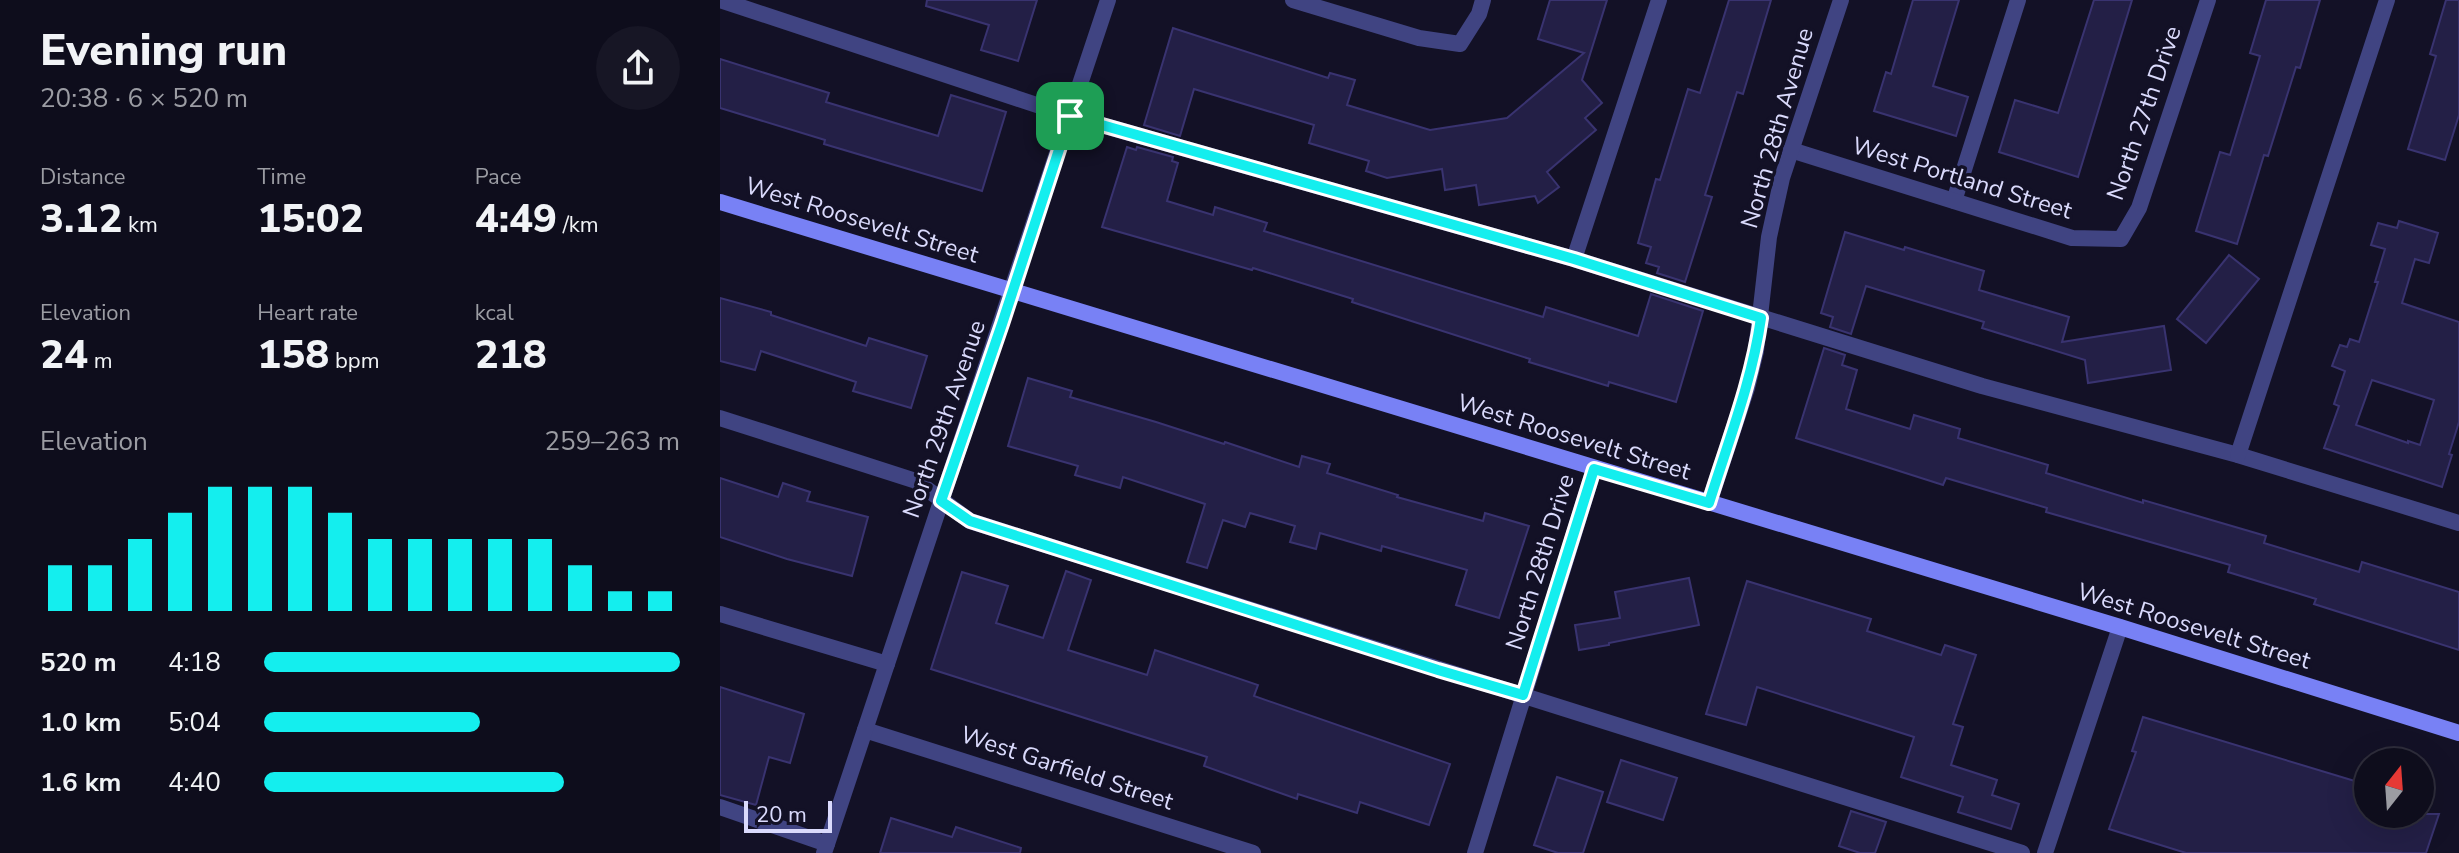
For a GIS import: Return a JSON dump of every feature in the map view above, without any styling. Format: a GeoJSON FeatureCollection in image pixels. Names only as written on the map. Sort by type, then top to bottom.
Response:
{"type":"FeatureCollection","features":[{"type":"Feature","properties":{"kind":"street"},"geometry":{"type":"LineString","coordinates":[[720,0],[1070,116],[1574,259],[1982,386],[2238,455],[2459,523]]}},
{"type":"Feature","properties":{"kind":"street","name":"North 29th Avenue"},"geometry":{"type":"LineString","coordinates":[[826,848],[1108,0]]}},
{"type":"Feature","properties":{"kind":"street"},"geometry":{"type":"LineString","coordinates":[[1298,1],[1419,38],[1460,44],[1479,14],[1483,0]]}},
{"type":"Feature","properties":{"kind":"street"},"geometry":{"type":"LineString","coordinates":[[1574,259],[1659,0]]}},
{"type":"Feature","properties":{"kind":"street","name":"North 28th Avenue"},"geometry":{"type":"LineString","coordinates":[[1709,503],[1756,351],[1769,237],[1791,150],[1841,0]]}},
{"type":"Feature","properties":{"kind":"street"},"geometry":{"type":"LineString","coordinates":[[1954,201],[2018,0]]}},
{"type":"Feature","properties":{"kind":"street","name":"North 27th Drive"},"geometry":{"type":"LineString","coordinates":[[2121,239],[2139,208],[2208,0]]}},
{"type":"Feature","properties":{"kind":"street"},"geometry":{"type":"LineString","coordinates":[[2238,455],[2387,0]]}},
{"type":"Feature","properties":{"kind":"street","name":"West Portland Street"},"geometry":{"type":"LineString","coordinates":[[1791,150],[2072,238],[2121,239]]}},
{"type":"Feature","properties":{"kind":"street","name":"West Roosevelt Street"},"geometry":{"type":"LineString","coordinates":[[720,202],[2459,733]]}},
{"type":"Feature","properties":{"kind":"street"},"geometry":{"type":"LineString","coordinates":[[720,418],[916,481],[970,521],[2022,853]]}},
{"type":"Feature","properties":{"kind":"street","name":"North 28th Drive"},"geometry":{"type":"LineString","coordinates":[[1475,853],[1594,469]]}},
{"type":"Feature","properties":{"kind":"street"},"geometry":{"type":"LineString","coordinates":[[720,614],[887,664]]}},
{"type":"Feature","properties":{"kind":"street"},"geometry":{"type":"LineString","coordinates":[[2045,853],[2120,627]]}},
{"type":"Feature","properties":{"kind":"street","name":"West Garfield Street"},"geometry":{"type":"LineString","coordinates":[[865,730],[1253,853]]}},
{"type":"Feature","properties":{"kind":"street"},"geometry":{"type":"LineString","coordinates":[[720,807],[826,848]]}},
{"type":"Feature","properties":{"kind":"building"},"geometry":{"type":"Polygon","coordinates":[[[927,0],[1037,0],[1018,61],[981,50],[989,25],[926,6],[927,0]]]}},
{"type":"Feature","properties":{"kind":"building"},"geometry":{"type":"Polygon","coordinates":[[[1550,0],[1607,0],[1582,80],[1602,103],[1585,118],[1596,130],[1547,172],[1559,187],[1538,203],[1535,196],[1479,205],[1476,185],[1445,190],[1442,169],[1387,178],[1366,171],[1369,161],[1309,143],[1314,125],[1194,89],[1180,136],[1144,125],[1173,28],[1328,78],[1330,73],[1355,80],[1347,105],[1430,130],[1507,118],[1584,53],[1538,39],[1550,0]]]}},
{"type":"Feature","properties":{"kind":"building"},"geometry":{"type":"Polygon","coordinates":[[[1729,0],[1771,0],[1743,94],[1737,92],[1705,195],[1712,197],[1685,282],[1657,273],[1659,267],[1646,263],[1651,247],[1638,243],[1656,179],[1660,180],[1688,89],[1700,93],[1729,0]]]}},
{"type":"Feature","properties":{"kind":"building"},"geometry":{"type":"Polygon","coordinates":[[[1913,0],[1959,0],[1933,86],[1968,97],[1956,136],[1874,111],[1886,72],[1891,74],[1913,0]]]}},
{"type":"Feature","properties":{"kind":"building"},"geometry":{"type":"Polygon","coordinates":[[[2094,0],[2132,0],[2078,177],[1999,152],[2015,100],[2058,113],[2094,0]]]}},
{"type":"Feature","properties":{"kind":"building"},"geometry":{"type":"Polygon","coordinates":[[[2266,0],[2320,0],[2300,68],[2296,67],[2268,156],[2264,155],[2237,244],[2196,231],[2220,152],[2230,155],[2260,56],[2250,53],[2266,0]]]}},
{"type":"Feature","properties":{"kind":"building"},"geometry":{"type":"Polygon","coordinates":[[[2446,0],[2459,0],[2459,115],[2445,160],[2408,149],[2436,56],[2430,54],[2446,0]]]}},
{"type":"Feature","properties":{"kind":"building"},"geometry":{"type":"Polygon","coordinates":[[[720,59],[829,93],[826,102],[938,136],[951,95],[1006,112],[982,191],[824,144],[825,140],[720,108],[720,59]]]}},
{"type":"Feature","properties":{"kind":"building"},"geometry":{"type":"Polygon","coordinates":[[[1127,147],[1173,157],[1172,161],[1178,163],[1167,201],[1213,215],[1215,207],[1267,223],[1264,231],[1543,317],[1546,307],[1638,336],[1651,294],[1703,311],[1676,402],[1609,382],[1608,386],[1529,362],[1530,359],[1253,268],[1102,227],[1127,147]]]}},
{"type":"Feature","properties":{"kind":"building"},"geometry":{"type":"Polygon","coordinates":[[[2399,221],[2438,233],[2429,263],[2415,259],[2402,303],[2459,322],[2459,422],[2442,487],[2324,448],[2339,406],[2334,404],[2345,371],[2332,366],[2340,345],[2347,347],[2350,339],[2359,342],[2378,282],[2375,282],[2385,249],[2371,245],[2378,223],[2397,228],[2399,221]],[[2372,380],[2356,425],[2420,445],[2434,400],[2372,380]]]}},
{"type":"Feature","properties":{"kind":"building"},"geometry":{"type":"Polygon","coordinates":[[[1845,232],[1984,271],[1979,290],[2069,317],[2062,342],[2164,326],[2171,370],[2088,383],[2085,360],[1982,328],[1984,322],[1866,286],[1851,334],[1830,327],[1833,317],[1821,313],[1845,232]]]}},
{"type":"Feature","properties":{"kind":"building"},"geometry":{"type":"Polygon","coordinates":[[[2229,255],[2259,279],[2206,343],[2177,319],[2229,255]]]}},
{"type":"Feature","properties":{"kind":"building"},"geometry":{"type":"Polygon","coordinates":[[[720,298],[771,312],[771,315],[866,346],[869,338],[927,356],[911,408],[853,391],[856,382],[761,351],[755,370],[720,361],[720,298]]]}},
{"type":"Feature","properties":{"kind":"building"},"geometry":{"type":"Polygon","coordinates":[[[1824,348],[1845,355],[1842,365],[1857,370],[1846,409],[1910,429],[1914,415],[1960,429],[1958,438],[2048,465],[2046,473],[2266,536],[2264,543],[2359,572],[2362,562],[2459,592],[2459,650],[2314,604],[2316,599],[2228,572],[2230,565],[2046,512],[2047,508],[1946,478],[1943,485],[1796,438],[1824,348]]]}},
{"type":"Feature","properties":{"kind":"building"},"geometry":{"type":"Polygon","coordinates":[[[1028,378],[1072,391],[1070,397],[1299,467],[1302,456],[1330,464],[1327,473],[1397,497],[1483,521],[1485,513],[1529,526],[1499,618],[1456,605],[1467,570],[1382,546],[1381,551],[1320,533],[1316,549],[1290,542],[1295,526],[1250,513],[1245,527],[1223,520],[1207,568],[1187,562],[1205,504],[1123,477],[1120,488],[1075,475],[1078,466],[1008,446],[1028,378]]]}},
{"type":"Feature","properties":{"kind":"building"},"geometry":{"type":"Polygon","coordinates":[[[720,478],[778,497],[783,483],[810,492],[807,501],[868,517],[852,576],[720,537],[720,478]]]}},
{"type":"Feature","properties":{"kind":"building"},"geometry":{"type":"Polygon","coordinates":[[[1066,571],[1091,580],[1068,650],[1147,675],[1155,650],[1258,685],[1254,696],[1450,764],[1429,825],[1360,802],[1357,813],[1298,794],[1297,799],[1204,766],[1207,757],[931,669],[962,572],[1008,586],[996,623],[1043,638],[1066,571]]]}},
{"type":"Feature","properties":{"kind":"building"},"geometry":{"type":"Polygon","coordinates":[[[1689,578],[1699,625],[1579,650],[1575,625],[1620,618],[1615,592],[1689,578]]]}},
{"type":"Feature","properties":{"kind":"building"},"geometry":{"type":"Polygon","coordinates":[[[1747,581],[1871,619],[1867,631],[1941,655],[1945,645],[1976,655],[1953,724],[1963,727],[1951,765],[1997,780],[1992,795],[2019,804],[2011,829],[1958,812],[1963,797],[1901,777],[1914,737],[1757,687],[1746,725],[1706,714],[1747,581]]]}},
{"type":"Feature","properties":{"kind":"building"},"geometry":{"type":"Polygon","coordinates":[[[720,687],[804,714],[790,763],[769,757],[756,805],[720,795],[720,687]]]}},
{"type":"Feature","properties":{"kind":"building"},"geometry":{"type":"Polygon","coordinates":[[[2143,717],[2354,781],[2354,828],[2434,828],[2434,814],[2439,814],[2426,853],[2186,853],[2109,829],[2136,752],[2132,751],[2143,717]]]}},
{"type":"Feature","properties":{"kind":"building"},"geometry":{"type":"Polygon","coordinates":[[[1621,760],[1677,778],[1663,820],[1607,802],[1621,760]]]}},
{"type":"Feature","properties":{"kind":"building"},"geometry":{"type":"Polygon","coordinates":[[[1557,777],[1603,792],[1583,853],[1558,853],[1534,845],[1557,777]]]}},
{"type":"Feature","properties":{"kind":"building"},"geometry":{"type":"Polygon","coordinates":[[[1851,811],[1886,822],[1875,853],[1860,853],[1839,846],[1851,811]]]}},
{"type":"Feature","properties":{"kind":"building"},"geometry":{"type":"Polygon","coordinates":[[[891,818],[952,837],[956,827],[1021,848],[1020,853],[880,853],[891,818]]]}},
{"type":"Feature","properties":{"kind":"route"},"geometry":{"type":"LineString","coordinates":[[1070,116],[1574,259],[1761,318],[1747,388],[1709,503],[1594,469],[1523,695],[970,521],[941,501],[1070,116]]}}]}
